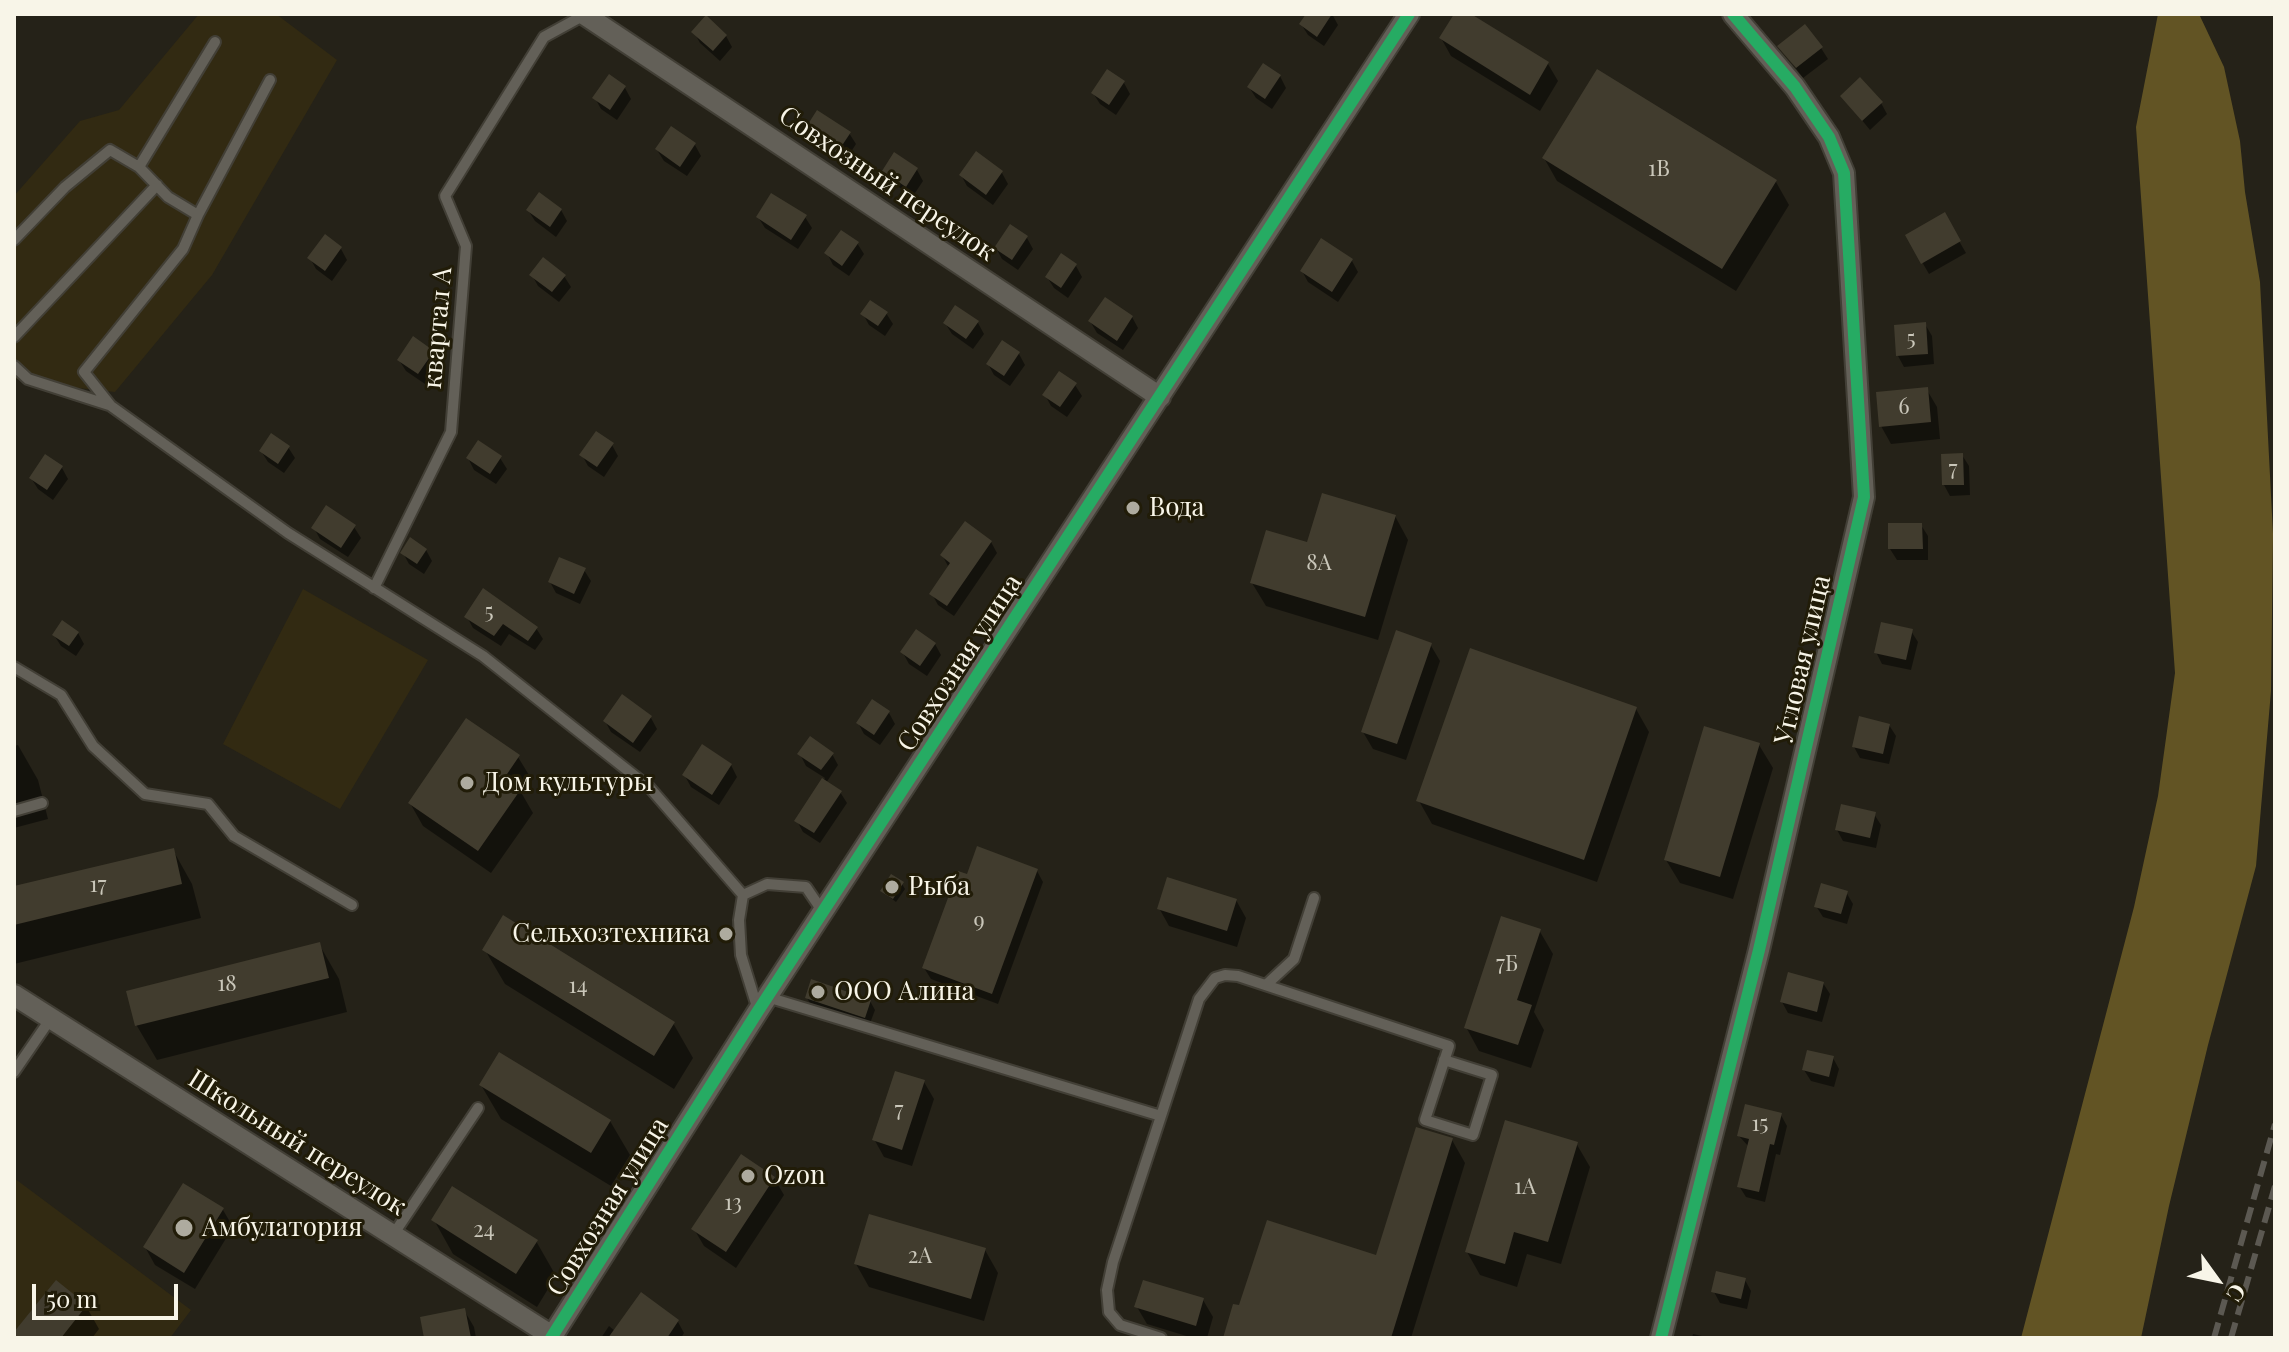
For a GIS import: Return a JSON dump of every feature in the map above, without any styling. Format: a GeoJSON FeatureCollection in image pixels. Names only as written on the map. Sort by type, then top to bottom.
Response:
{"type":"FeatureCollection","features":[{"type":"Feature","properties":{"kind":"street","name":"Совхозный переулок"},"geometry":{"type":"LineString","coordinates":[[586,14],[1160,397]]}},
{"type":"Feature","properties":{"kind":"street","name":"Совхозная улица"},"geometry":{"type":"LineString","coordinates":[[552,1337],[763,1004],[1409,14]]}},
{"type":"Feature","properties":{"kind":"street","name":"Угловая улица"},"geometry":{"type":"LineString","coordinates":[[1661,1338],[1759,950],[1864,497],[1844,173],[1829,137],[1795,87],[1733,14]]}},
{"type":"Feature","properties":{"kind":"street","name":"Школьный переулок"},"geometry":{"type":"LineString","coordinates":[[14,995],[552,1337]]}},
{"type":"Feature","properties":{"kind":"lane","name":"квартал А"},"geometry":{"type":"LineString","coordinates":[[374,588],[451,432],[466,246],[445,196],[544,37],[586,14]]}},
{"type":"Feature","properties":{"kind":"lane"},"geometry":{"type":"LineString","coordinates":[[139,167],[215,42]]}},
{"type":"Feature","properties":{"kind":"lane"},"geometry":{"type":"LineString","coordinates":[[270,80],[183,249],[84,372],[111,406],[288,533],[483,656],[650,788],[743,895]]}},
{"type":"Feature","properties":{"kind":"lane"},"geometry":{"type":"LineString","coordinates":[[14,240],[65,187],[110,150],[139,167],[168,197],[198,215]]}},
{"type":"Feature","properties":{"kind":"lane"},"geometry":{"type":"LineString","coordinates":[[14,337],[157,185]]}},
{"type":"Feature","properties":{"kind":"lane"},"geometry":{"type":"LineString","coordinates":[[14,366],[28,379],[111,406]]}},
{"type":"Feature","properties":{"kind":"lane"},"geometry":{"type":"LineString","coordinates":[[14,667],[61,695],[93,746],[145,794],[208,804],[234,836],[352,905]]}},
{"type":"Feature","properties":{"kind":"lane"},"geometry":{"type":"LineString","coordinates":[[14,811],[42,803]]}},
{"type":"Feature","properties":{"kind":"lane"},"geometry":{"type":"LineString","coordinates":[[743,895],[767,884],[806,887],[823,912]]}},
{"type":"Feature","properties":{"kind":"lane"},"geometry":{"type":"LineString","coordinates":[[743,895],[739,920],[741,955],[763,1004],[1161,1116]]}},
{"type":"Feature","properties":{"kind":"lane"},"geometry":{"type":"LineString","coordinates":[[1266,985],[1294,959],[1314,898]]}},
{"type":"Feature","properties":{"kind":"lane"},"geometry":{"type":"LineString","coordinates":[[1161,1338],[1120,1325],[1109,1312],[1107,1290],[1113,1262],[1205,988],[1215,978],[1225,975],[1266,985],[1449,1046],[1444,1060],[1425,1120],[1473,1135],[1492,1075],[1444,1060]]}},
{"type":"Feature","properties":{"kind":"lane"},"geometry":{"type":"LineString","coordinates":[[14,1072],[51,1018]]}},
{"type":"Feature","properties":{"kind":"lane"},"geometry":{"type":"LineString","coordinates":[[393,1235],[478,1108]]}},
{"type":"Feature","properties":{"kind":"shaded area"},"geometry":{"type":"Polygon","coordinates":[[[199,14],[276,14],[337,60],[212,275],[115,392],[24,382],[14,378],[14,196],[80,121],[119,110],[199,14]]]}},
{"type":"Feature","properties":{"kind":"shaded area"},"geometry":{"type":"Polygon","coordinates":[[[2158,14],[2199,14],[2224,67],[2240,141],[2260,282],[2273,534],[2271,691],[2256,866],[2208,1045],[2141,1338],[2021,1338],[2134,907],[2158,796],[2175,673],[2136,127],[2158,14]]]}},
{"type":"Feature","properties":{"kind":"shaded area"},"geometry":{"type":"Polygon","coordinates":[[[303,589],[428,660],[340,809],[223,744],[303,589]]]}},
{"type":"Feature","properties":{"kind":"shaded area"},"geometry":{"type":"Polygon","coordinates":[[[14,1178],[191,1310],[170,1338],[14,1338],[14,1178]]]}},
{"type":"Feature","properties":{"kind":"building"},"geometry":{"type":"Polygon","coordinates":[[[1306,14],[1332,14],[1317,37],[1299,24],[1306,14]]]}},
{"type":"Feature","properties":{"kind":"building"},"geometry":{"type":"Polygon","coordinates":[[[1454,14],[1471,14],[1549,62],[1530,95],[1439,38],[1454,14]]]}},
{"type":"Feature","properties":{"kind":"building"},"geometry":{"type":"Polygon","coordinates":[[[706,15],[727,35],[713,51],[691,32],[706,15]]]}},
{"type":"Feature","properties":{"kind":"building"},"geometry":{"type":"Polygon","coordinates":[[[1805,24],[1823,47],[1796,68],[1777,46],[1805,24]]]}},
{"type":"Feature","properties":{"kind":"building"},"geometry":{"type":"Polygon","coordinates":[[[1263,63],[1281,75],[1265,99],[1247,87],[1263,63]]]}},
{"type":"Feature","properties":{"kind":"building"},"geometry":{"type":"Polygon","coordinates":[[[1107,69],[1125,81],[1109,105],[1091,93],[1107,69]]]}},
{"type":"Feature","properties":{"kind":"building"},"geometry":{"type":"Polygon","coordinates":[[[1597,69],[1777,180],[1722,269],[1542,158],[1597,69]]]}},
{"type":"Feature","properties":{"kind":"building"},"geometry":{"type":"Polygon","coordinates":[[[609,74],[626,86],[610,110],[592,98],[609,74]]]}},
{"type":"Feature","properties":{"kind":"building"},"geometry":{"type":"Polygon","coordinates":[[[1860,77],[1883,102],[1862,121],[1840,96],[1860,77]]]}},
{"type":"Feature","properties":{"kind":"building"},"geometry":{"type":"Polygon","coordinates":[[[817,110],[851,132],[837,153],[803,132],[817,110]]]}},
{"type":"Feature","properties":{"kind":"building"},"geometry":{"type":"Polygon","coordinates":[[[671,126],[696,143],[680,167],[655,149],[671,126]]]}},
{"type":"Feature","properties":{"kind":"building"},"geometry":{"type":"Polygon","coordinates":[[[976,151],[1003,171],[986,195],[959,175],[976,151]]]}},
{"type":"Feature","properties":{"kind":"building"},"geometry":{"type":"Polygon","coordinates":[[[894,152],[918,168],[906,187],[882,171],[894,152]]]}},
{"type":"Feature","properties":{"kind":"building"},"geometry":{"type":"Polygon","coordinates":[[[539,192],[562,209],[550,227],[526,210],[539,192]]]}},
{"type":"Feature","properties":{"kind":"building"},"geometry":{"type":"Polygon","coordinates":[[[771,193],[807,215],[791,240],[756,217],[771,193]]]}},
{"type":"Feature","properties":{"kind":"building"},"geometry":{"type":"Polygon","coordinates":[[[1945,212],[1961,241],[1921,264],[1905,235],[1945,212]]]}},
{"type":"Feature","properties":{"kind":"building"},"geometry":{"type":"Polygon","coordinates":[[[1010,224],[1028,236],[1012,260],[994,248],[1010,224]]]}},
{"type":"Feature","properties":{"kind":"building"},"geometry":{"type":"Polygon","coordinates":[[[841,230],[859,242],[842,266],[824,253],[841,230]]]}},
{"type":"Feature","properties":{"kind":"building"},"geometry":{"type":"Polygon","coordinates":[[[325,234],[342,247],[325,271],[307,258],[325,234]]]}},
{"type":"Feature","properties":{"kind":"building"},"geometry":{"type":"Polygon","coordinates":[[[1321,238],[1353,259],[1332,292],[1300,271],[1321,238]]]}},
{"type":"Feature","properties":{"kind":"building"},"geometry":{"type":"Polygon","coordinates":[[[1061,253],[1077,264],[1061,288],[1045,277],[1061,253]]]}},
{"type":"Feature","properties":{"kind":"building"},"geometry":{"type":"Polygon","coordinates":[[[543,257],[566,275],[552,292],[529,275],[543,257]]]}},
{"type":"Feature","properties":{"kind":"building"},"geometry":{"type":"Polygon","coordinates":[[[1105,297],[1133,316],[1117,341],[1088,321],[1105,297]]]}},
{"type":"Feature","properties":{"kind":"building"},"geometry":{"type":"Polygon","coordinates":[[[870,300],[888,312],[878,326],[860,314],[870,300]]]}},
{"type":"Feature","properties":{"kind":"building"},"geometry":{"type":"Polygon","coordinates":[[[955,305],[979,321],[966,339],[943,323],[955,305]]]}},
{"type":"Feature","properties":{"kind":"building"},"geometry":{"type":"Polygon","coordinates":[[[1926,322],[1928,354],[1896,356],[1894,325],[1926,322]]]}},
{"type":"Feature","properties":{"kind":"building"},"geometry":{"type":"Polygon","coordinates":[[[413,336],[434,351],[418,374],[397,360],[413,336]]]}},
{"type":"Feature","properties":{"kind":"building"},"geometry":{"type":"Polygon","coordinates":[[[1002,340],[1020,352],[1004,376],[986,364],[1002,340]]]}},
{"type":"Feature","properties":{"kind":"building"},"geometry":{"type":"Polygon","coordinates":[[[1059,371],[1077,383],[1060,407],[1042,395],[1059,371]]]}},
{"type":"Feature","properties":{"kind":"building"},"geometry":{"type":"Polygon","coordinates":[[[1928,387],[1931,422],[1879,427],[1876,392],[1928,387]]]}},
{"type":"Feature","properties":{"kind":"building"},"geometry":{"type":"Polygon","coordinates":[[[596,431],[614,443],[597,467],[579,455],[596,431]]]}},
{"type":"Feature","properties":{"kind":"building"},"geometry":{"type":"Polygon","coordinates":[[[271,433],[290,446],[278,464],[259,451],[271,433]]]}},
{"type":"Feature","properties":{"kind":"building"},"geometry":{"type":"Polygon","coordinates":[[[478,440],[502,456],[490,474],[466,458],[478,440]]]}},
{"type":"Feature","properties":{"kind":"building"},"geometry":{"type":"Polygon","coordinates":[[[1963,453],[1964,485],[1942,485],[1941,454],[1963,453]]]}},
{"type":"Feature","properties":{"kind":"building"},"geometry":{"type":"Polygon","coordinates":[[[45,454],[63,466],[47,490],[29,478],[45,454]]]}},
{"type":"Feature","properties":{"kind":"building"},"geometry":{"type":"Polygon","coordinates":[[[1322,493],[1396,515],[1365,617],[1250,583],[1266,530],[1307,542],[1322,493]]]}},
{"type":"Feature","properties":{"kind":"building"},"geometry":{"type":"Polygon","coordinates":[[[326,505],[356,525],[341,548],[311,528],[326,505]]]}},
{"type":"Feature","properties":{"kind":"building"},"geometry":{"type":"Polygon","coordinates":[[[965,521],[992,541],[947,606],[929,594],[950,563],[940,555],[965,521]]]}},
{"type":"Feature","properties":{"kind":"building"},"geometry":{"type":"Polygon","coordinates":[[[1888,523],[1922,523],[1923,549],[1888,549],[1888,523]]]}},
{"type":"Feature","properties":{"kind":"building"},"geometry":{"type":"Polygon","coordinates":[[[410,537],[427,549],[417,564],[400,553],[410,537]]]}},
{"type":"Feature","properties":{"kind":"building"},"geometry":{"type":"Polygon","coordinates":[[[559,557],[586,568],[574,594],[548,582],[559,557]]]}},
{"type":"Feature","properties":{"kind":"building"},"geometry":{"type":"Polygon","coordinates":[[[483,588],[538,627],[528,641],[503,624],[494,636],[464,617],[483,588]]]}},
{"type":"Feature","properties":{"kind":"building"},"geometry":{"type":"Polygon","coordinates":[[[62,620],[79,632],[69,646],[52,635],[62,620]]]}},
{"type":"Feature","properties":{"kind":"building"},"geometry":{"type":"Polygon","coordinates":[[[1881,622],[1913,629],[1906,660],[1874,653],[1881,622]]]}},
{"type":"Feature","properties":{"kind":"building"},"geometry":{"type":"Polygon","coordinates":[[[916,629],[936,643],[920,666],[900,652],[916,629]]]}},
{"type":"Feature","properties":{"kind":"building"},"geometry":{"type":"Polygon","coordinates":[[[1396,630],[1432,643],[1397,744],[1361,732],[1396,630]]]}},
{"type":"Feature","properties":{"kind":"building"},"geometry":{"type":"Polygon","coordinates":[[[1470,648],[1637,707],[1584,860],[1416,801],[1470,648]]]}},
{"type":"Feature","properties":{"kind":"building"},"geometry":{"type":"Polygon","coordinates":[[[622,694],[652,716],[633,743],[603,721],[622,694]]]}},
{"type":"Feature","properties":{"kind":"building"},"geometry":{"type":"Polygon","coordinates":[[[872,699],[890,711],[874,735],[856,723],[872,699]]]}},
{"type":"Feature","properties":{"kind":"building"},"geometry":{"type":"Polygon","coordinates":[[[1859,716],[1890,724],[1883,754],[1852,747],[1859,716]]]}},
{"type":"Feature","properties":{"kind":"building","name":"Дом культуры"},"geometry":{"type":"Polygon","coordinates":[[[466,718],[520,755],[505,777],[521,789],[478,851],[408,803],[466,718]]]}},
{"type":"Feature","properties":{"kind":"building"},"geometry":{"type":"Polygon","coordinates":[[[1704,726],[1760,743],[1720,877],[1664,860],[1704,726]]]}},
{"type":"Feature","properties":{"kind":"building"},"geometry":{"type":"Polygon","coordinates":[[[810,736],[834,753],[821,770],[797,754],[810,736]]]}},
{"type":"Feature","properties":{"kind":"building"},"geometry":{"type":"Polygon","coordinates":[[[702,744],[732,764],[712,795],[682,775],[702,744]]]}},
{"type":"Feature","properties":{"kind":"building"},"geometry":{"type":"Polygon","coordinates":[[[822,778],[842,791],[814,833],[794,821],[822,778]]]}},
{"type":"Feature","properties":{"kind":"building"},"geometry":{"type":"Polygon","coordinates":[[[1841,804],[1876,812],[1870,838],[1835,830],[1841,804]]]}},
{"type":"Feature","properties":{"kind":"building"},"geometry":{"type":"Polygon","coordinates":[[[977,846],[1038,869],[992,994],[922,968],[958,871],[967,874],[977,846]]]}},
{"type":"Feature","properties":{"kind":"building"},"geometry":{"type":"Polygon","coordinates":[[[174,848],[182,884],[14,925],[14,886],[174,848]]]}},
{"type":"Feature","properties":{"kind":"building","name":"Рыба"},"geometry":{"type":"Polygon","coordinates":[[[891,874],[904,882],[893,899],[880,891],[891,874]]]}},
{"type":"Feature","properties":{"kind":"building"},"geometry":{"type":"Polygon","coordinates":[[[1167,877],[1237,899],[1227,931],[1157,909],[1167,877]]]}},
{"type":"Feature","properties":{"kind":"building"},"geometry":{"type":"Polygon","coordinates":[[[1821,883],[1848,891],[1841,914],[1814,907],[1821,883]]]}},
{"type":"Feature","properties":{"kind":"building"},"geometry":{"type":"Polygon","coordinates":[[[503,915],[675,1022],[654,1056],[482,950],[503,915]]]}},
{"type":"Feature","properties":{"kind":"building"},"geometry":{"type":"Polygon","coordinates":[[[1501,916],[1541,929],[1517,1000],[1532,1005],[1518,1045],[1464,1028],[1501,916]]]}},
{"type":"Feature","properties":{"kind":"building"},"geometry":{"type":"Polygon","coordinates":[[[320,942],[329,978],[135,1026],[126,991],[320,942]]]}},
{"type":"Feature","properties":{"kind":"building"},"geometry":{"type":"Polygon","coordinates":[[[1788,972],[1824,982],[1817,1012],[1780,1002],[1788,972]]]}},
{"type":"Feature","properties":{"kind":"building"},"geometry":{"type":"Polygon","coordinates":[[[811,979],[871,1000],[865,1018],[805,998],[811,979]]]}},
{"type":"Feature","properties":{"kind":"building"},"geometry":{"type":"Polygon","coordinates":[[[1807,1050],[1834,1056],[1829,1077],[1802,1070],[1807,1050]]]}},
{"type":"Feature","properties":{"kind":"building"},"geometry":{"type":"Polygon","coordinates":[[[499,1052],[611,1120],[591,1153],[479,1085],[499,1052]]]}},
{"type":"Feature","properties":{"kind":"building"},"geometry":{"type":"Polygon","coordinates":[[[895,1071],[925,1080],[902,1150],[872,1140],[895,1071]]]}},
{"type":"Feature","properties":{"kind":"building"},"geometry":{"type":"Polygon","coordinates":[[[1745,1104],[1782,1113],[1774,1145],[1770,1144],[1759,1192],[1737,1187],[1749,1139],[1737,1136],[1745,1104]]]}},
{"type":"Feature","properties":{"kind":"building"},"geometry":{"type":"Polygon","coordinates":[[[1505,1120],[1578,1142],[1548,1242],[1514,1232],[1505,1264],[1465,1252],[1505,1120]]]}},
{"type":"Feature","properties":{"kind":"building"},"geometry":{"type":"Polygon","coordinates":[[[1416,1127],[1453,1138],[1391,1338],[1223,1338],[1233,1304],[1239,1305],[1267,1220],[1376,1255],[1416,1127]]]}},
{"type":"Feature","properties":{"kind":"building"},"geometry":{"type":"Polygon","coordinates":[[[741,1154],[775,1177],[726,1252],[691,1229],[741,1154]]]}},
{"type":"Feature","properties":{"kind":"building","name":"Амбулатория"},"geometry":{"type":"Polygon","coordinates":[[[183,1183],[224,1208],[184,1273],[143,1247],[183,1183]]]}},
{"type":"Feature","properties":{"kind":"building"},"geometry":{"type":"Polygon","coordinates":[[[452,1186],[538,1240],[516,1274],[431,1220],[452,1186]]]}},
{"type":"Feature","properties":{"kind":"building"},"geometry":{"type":"Polygon","coordinates":[[[869,1214],[986,1248],[971,1299],[854,1264],[869,1214]]]}},
{"type":"Feature","properties":{"kind":"building"},"geometry":{"type":"Polygon","coordinates":[[[1716,1271],[1746,1278],[1741,1299],[1711,1292],[1716,1271]]]}},
{"type":"Feature","properties":{"kind":"building"},"geometry":{"type":"Polygon","coordinates":[[[56,1280],[87,1305],[61,1338],[14,1338],[14,1332],[56,1280]]]}},
{"type":"Feature","properties":{"kind":"building"},"geometry":{"type":"Polygon","coordinates":[[[1143,1280],[1204,1298],[1196,1326],[1134,1307],[1143,1280]]]}},
{"type":"Feature","properties":{"kind":"building"},"geometry":{"type":"Polygon","coordinates":[[[641,1292],[679,1320],[667,1338],[608,1338],[641,1292]]]}},
{"type":"Feature","properties":{"kind":"building"},"geometry":{"type":"Polygon","coordinates":[[[465,1308],[471,1338],[424,1338],[420,1317],[465,1308]]]}},
{"type":"Feature","properties":{"kind":"railway"},"geometry":{"type":"LineString","coordinates":[[2214,1338],[2275,1124]]}},
{"type":"Feature","properties":{"kind":"railway"},"geometry":{"type":"LineString","coordinates":[[2231,1338],[2275,1186]]}},
{"type":"Feature","properties":{"kind":"cycle path"},"geometry":{"type":"LineString","coordinates":[[551,1338],[758,1011],[1409,14]]}},
{"type":"Feature","properties":{"kind":"cycle path"},"geometry":{"type":"LineString","coordinates":[[1661,1338],[1759,950],[1864,497],[1844,173],[1829,137],[1795,87],[1733,14]]}},
{"type":"Feature","properties":{"kind":"place","name":"Вода"},"geometry":{"type":"Point","coordinates":[1133,508]}},
{"type":"Feature","properties":{"kind":"place","name":"Дом культуры"},"geometry":{"type":"Point","coordinates":[467,783]}},
{"type":"Feature","properties":{"kind":"place","name":"Рыба"},"geometry":{"type":"Point","coordinates":[892,887]}},
{"type":"Feature","properties":{"kind":"place","name":"Сельхозтехника"},"geometry":{"type":"Point","coordinates":[726,934]}},
{"type":"Feature","properties":{"kind":"place","name":"ООО Алина"},"geometry":{"type":"Point","coordinates":[818,992]}},
{"type":"Feature","properties":{"kind":"place","name":"Ozon"},"geometry":{"type":"Point","coordinates":[748,1176]}},
{"type":"Feature","properties":{"kind":"place","name":"Амбулатория"},"geometry":{"type":"Point","coordinates":[184,1228]}}]}
